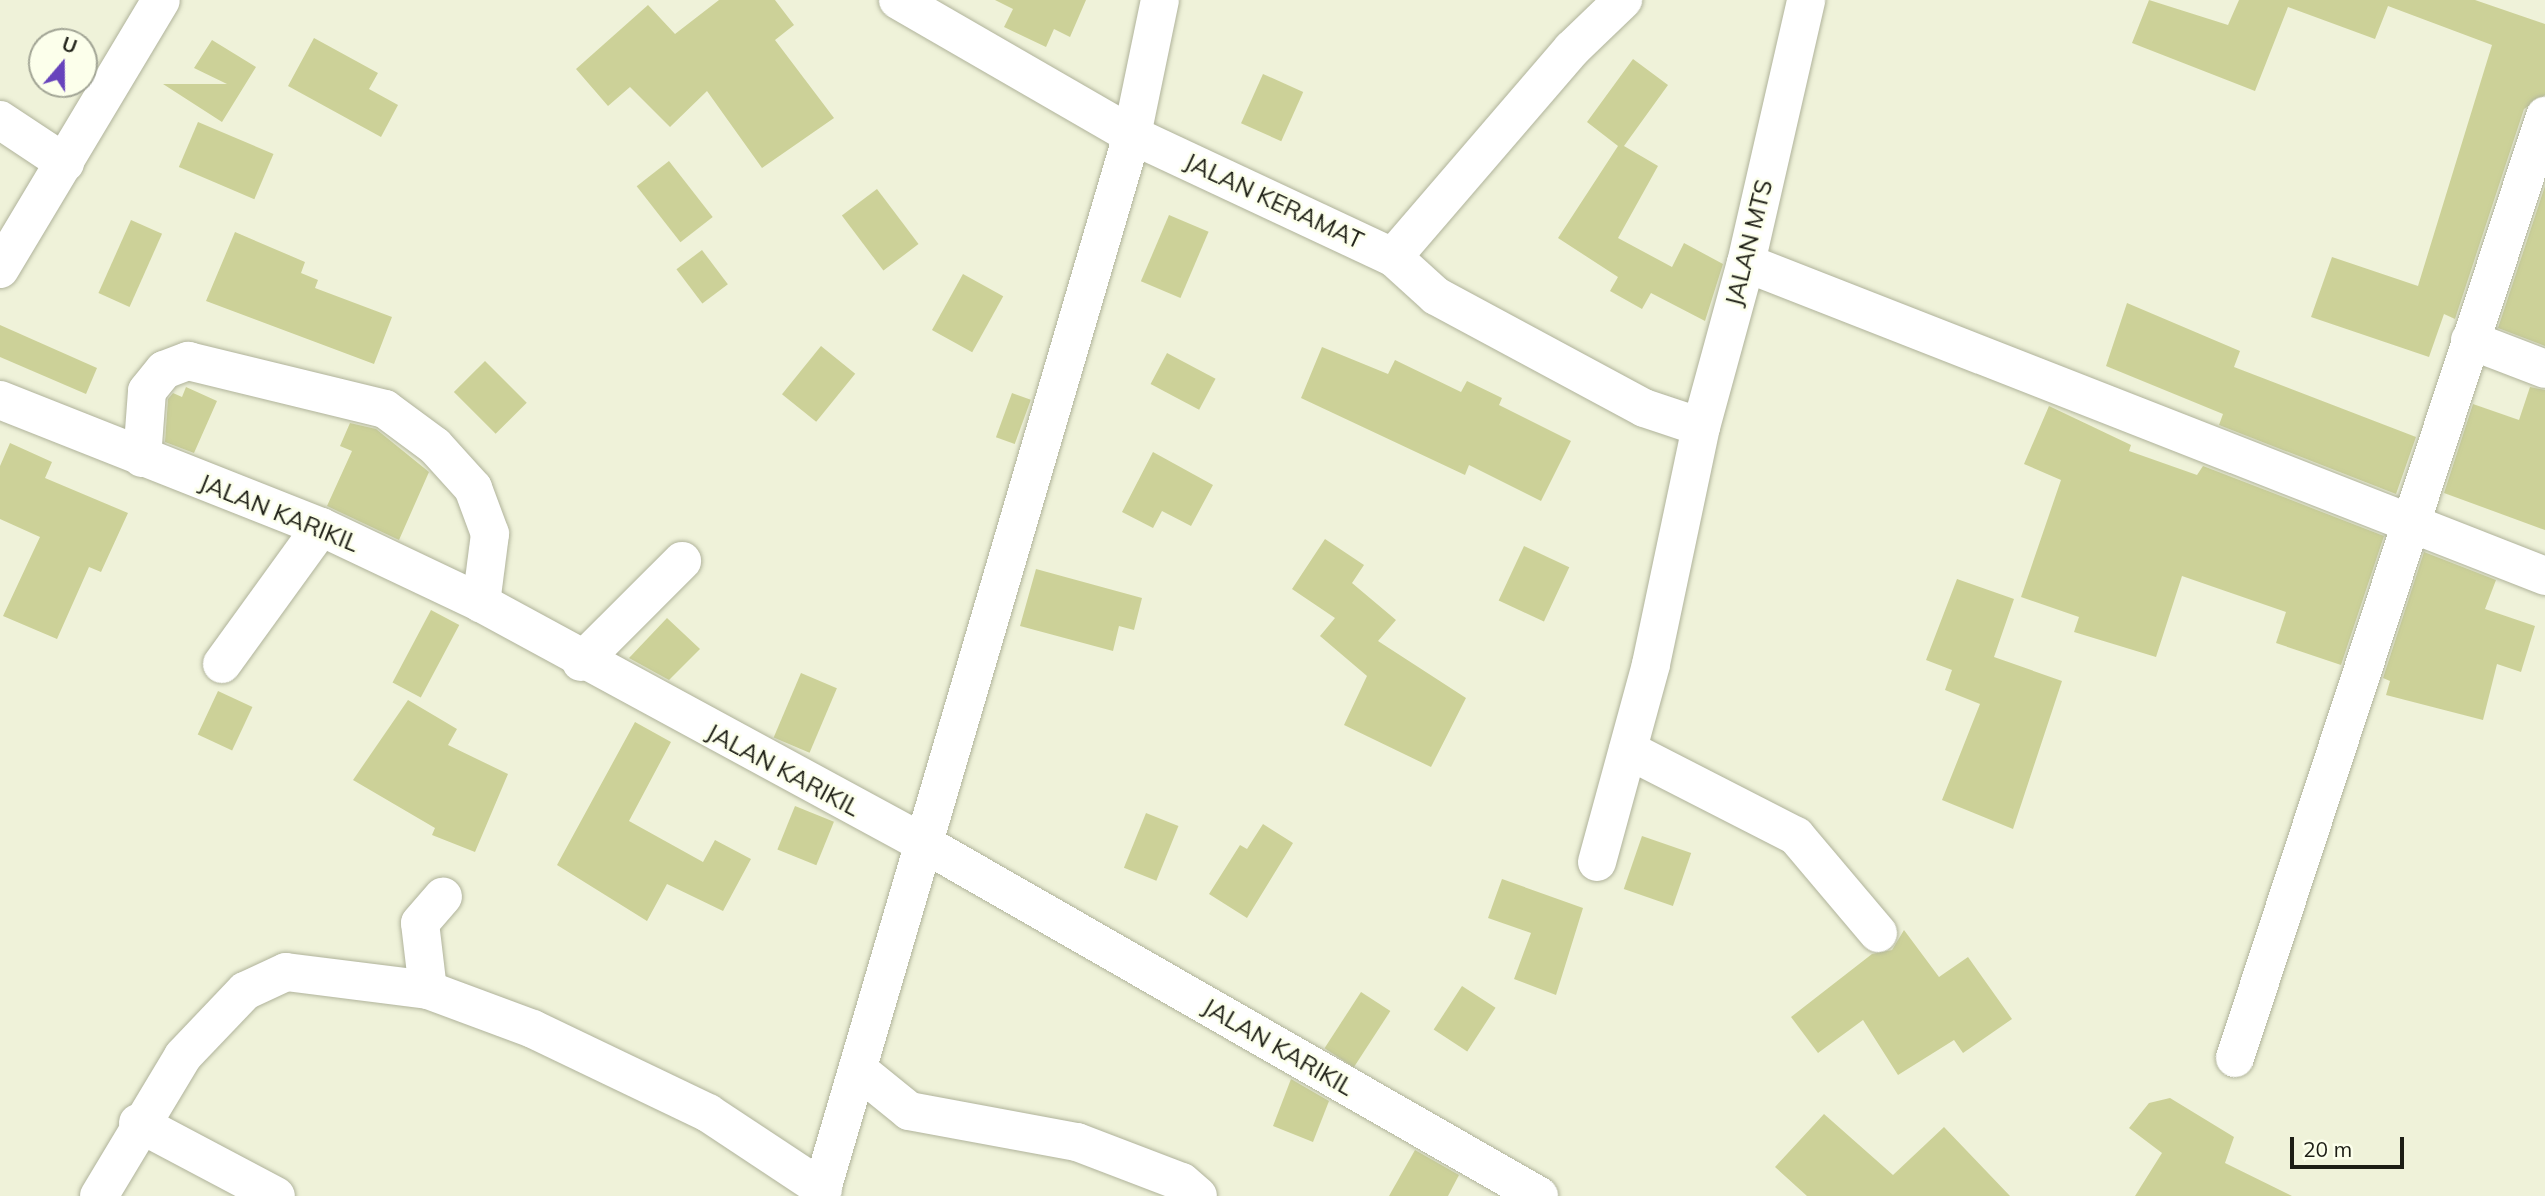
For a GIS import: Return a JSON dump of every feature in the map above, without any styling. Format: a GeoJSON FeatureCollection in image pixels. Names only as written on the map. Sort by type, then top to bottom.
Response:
{"type":"FeatureCollection","features":[{"type":"Feature","properties":{"kind":"main road"},"geometry":{"type":"LineString","coordinates":[[0,268],[161,0]]}},
{"type":"Feature","properties":{"kind":"main road","name":"JALAN KERAMAT"},"geometry":{"type":"LineString","coordinates":[[898,0],[1132,135],[1393,257],[1436,296],[1644,408],[1701,427]]}},
{"type":"Feature","properties":{"kind":"main road"},"geometry":{"type":"LineString","coordinates":[[99,1196],[138,1123],[183,1056],[245,991],[286,972],[428,990],[612,1062],[708,1113],[821,1192],[861,1072],[923,843],[1132,135],[1160,0]]}},
{"type":"Feature","properties":{"kind":"main road"},"geometry":{"type":"LineString","coordinates":[[1393,257],[1572,50],[1623,0]]}},
{"type":"Feature","properties":{"kind":"main road","name":"JALAN MTS"},"geometry":{"type":"LineString","coordinates":[[1597,862],[1628,750],[1701,427],[1746,264],[1806,0]]}},
{"type":"Feature","properties":{"kind":"main road"},"geometry":{"type":"LineString","coordinates":[[2235,1058],[2545,116]]}},
{"type":"Feature","properties":{"kind":"main road"},"geometry":{"type":"LineString","coordinates":[[0,120],[65,163]]}},
{"type":"Feature","properties":{"kind":"main road"},"geometry":{"type":"LineString","coordinates":[[1746,264],[2545,576]]}},
{"type":"Feature","properties":{"kind":"main road"},"geometry":{"type":"LineString","coordinates":[[2470,340],[2545,369]]}},
{"type":"Feature","properties":{"kind":"main road"},"geometry":{"type":"LineString","coordinates":[[142,458],[147,391],[164,370],[188,361],[385,409],[435,446],[473,488],[490,534],[481,603]]}},
{"type":"Feature","properties":{"kind":"main road","name":"JALAN KARIKIL"},"geometry":{"type":"LineString","coordinates":[[0,400],[321,527],[481,603],[581,662],[923,843],[1539,1196]]}},
{"type":"Feature","properties":{"kind":"main road"},"geometry":{"type":"LineString","coordinates":[[222,664],[321,527]]}},
{"type":"Feature","properties":{"kind":"main road"},"geometry":{"type":"LineString","coordinates":[[581,662],[682,561]]}},
{"type":"Feature","properties":{"kind":"main road"},"geometry":{"type":"LineString","coordinates":[[1628,750],[1796,836],[1878,933]]}},
{"type":"Feature","properties":{"kind":"main road"},"geometry":{"type":"LineString","coordinates":[[428,990],[420,923],[443,897]]}},
{"type":"Feature","properties":{"kind":"main road"},"geometry":{"type":"LineString","coordinates":[[861,1072],[909,1111],[1077,1142],[1182,1182],[1198,1196]]}},
{"type":"Feature","properties":{"kind":"main road"},"geometry":{"type":"LineString","coordinates":[[138,1123],[276,1196]]}},
{"type":"Feature","properties":{"kind":"building"},"geometry":{"type":"Polygon","coordinates":[[[719,0],[775,0],[794,25],[775,40],[834,118],[762,168],[707,91],[670,127],[630,87],[608,106],[576,69],[648,5],[675,34],[719,0]]]}},
{"type":"Feature","properties":{"kind":"building"},"geometry":{"type":"Polygon","coordinates":[[[995,0],[1086,0],[1070,37],[1054,29],[1046,47],[1004,27],[1013,9],[995,0]]]}},
{"type":"Feature","properties":{"kind":"building"},"geometry":{"type":"Polygon","coordinates":[[[2149,0],[2228,25],[2239,0],[2475,0],[2545,24],[2545,95],[2524,109],[2455,319],[2444,314],[2429,357],[2311,317],[2332,257],[2418,286],[2492,45],[2388,6],[2375,39],[2288,7],[2255,91],[2132,43],[2149,0]]]}},
{"type":"Feature","properties":{"kind":"building"},"geometry":{"type":"Polygon","coordinates":[[[314,38],[378,73],[369,89],[398,105],[381,137],[288,86],[314,38]]]}},
{"type":"Feature","properties":{"kind":"building"},"geometry":{"type":"Polygon","coordinates":[[[212,40],[256,67],[222,122],[163,84],[227,84],[194,68],[212,40]]]}},
{"type":"Feature","properties":{"kind":"building"},"geometry":{"type":"Polygon","coordinates":[[[1633,59],[1668,85],[1624,146],[1658,166],[1618,238],[1672,267],[1684,243],[1723,264],[1705,321],[1651,293],[1642,309],[1610,291],[1618,277],[1558,238],[1618,146],[1587,122],[1633,59]]]}},
{"type":"Feature","properties":{"kind":"building"},"geometry":{"type":"Polygon","coordinates":[[[1263,74],[1303,92],[1281,141],[1241,123],[1263,74]]]}},
{"type":"Feature","properties":{"kind":"building"},"geometry":{"type":"Polygon","coordinates":[[[198,122],[273,154],[254,199],[179,167],[198,122]]]}},
{"type":"Feature","properties":{"kind":"building"},"geometry":{"type":"Polygon","coordinates":[[[669,161],[713,217],[680,242],[637,186],[669,161]]]}},
{"type":"Feature","properties":{"kind":"building"},"geometry":{"type":"Polygon","coordinates":[[[2545,186],[2545,346],[2498,328],[2545,186]]]}},
{"type":"Feature","properties":{"kind":"building"},"geometry":{"type":"Polygon","coordinates":[[[877,189],[919,244],[883,271],[842,215],[877,189]]]}},
{"type":"Feature","properties":{"kind":"building"},"geometry":{"type":"Polygon","coordinates":[[[1169,215],[1209,232],[1180,298],[1141,281],[1169,215]]]}},
{"type":"Feature","properties":{"kind":"building"},"geometry":{"type":"Polygon","coordinates":[[[131,220],[162,234],[130,307],[98,293],[131,220]]]}},
{"type":"Feature","properties":{"kind":"building"},"geometry":{"type":"Polygon","coordinates":[[[235,232],[305,262],[301,273],[318,280],[315,288],[392,317],[374,364],[206,301],[235,232]]]}},
{"type":"Feature","properties":{"kind":"building"},"geometry":{"type":"Polygon","coordinates":[[[702,250],[728,284],[702,304],[676,269],[702,250]]]}},
{"type":"Feature","properties":{"kind":"building"},"geometry":{"type":"Polygon","coordinates":[[[963,274],[1003,296],[972,352],[932,330],[963,274]]]}},
{"type":"Feature","properties":{"kind":"building"},"geometry":{"type":"Polygon","coordinates":[[[2127,303],[2240,351],[2234,367],[2416,437],[2396,494],[2219,425],[2223,414],[2106,366],[2127,303]]]}},
{"type":"Feature","properties":{"kind":"building"},"geometry":{"type":"Polygon","coordinates":[[[0,325],[97,368],[86,394],[0,357],[0,325]]]}},
{"type":"Feature","properties":{"kind":"building"},"geometry":{"type":"Polygon","coordinates":[[[821,346],[855,374],[816,422],[782,394],[821,346]]]}},
{"type":"Feature","properties":{"kind":"building"},"geometry":{"type":"Polygon","coordinates":[[[1322,347],[1388,374],[1395,360],[1461,392],[1467,381],[1502,398],[1499,405],[1571,441],[1541,501],[1469,465],[1465,475],[1301,398],[1322,347]]]}},
{"type":"Feature","properties":{"kind":"building"},"geometry":{"type":"Polygon","coordinates":[[[1167,353],[1216,379],[1199,410],[1151,384],[1167,353]]]}},
{"type":"Feature","properties":{"kind":"building"},"geometry":{"type":"Polygon","coordinates":[[[485,361],[527,403],[496,434],[454,392],[485,361]]]}},
{"type":"Feature","properties":{"kind":"building"},"geometry":{"type":"Polygon","coordinates":[[[186,387],[217,401],[194,453],[165,442],[168,399],[173,393],[182,397],[186,387]]]}},
{"type":"Feature","properties":{"kind":"building"},"geometry":{"type":"Polygon","coordinates":[[[2530,387],[2545,390],[2545,530],[2444,493],[2473,404],[2519,420],[2530,387]]]}},
{"type":"Feature","properties":{"kind":"building"},"geometry":{"type":"Polygon","coordinates":[[[1012,393],[1031,400],[1015,444],[996,437],[1012,393]]]}},
{"type":"Feature","properties":{"kind":"building"},"geometry":{"type":"Polygon","coordinates":[[[2049,406],[2131,445],[2129,451],[2197,475],[2203,466],[2384,536],[2341,665],[2276,643],[2286,612],[2182,576],[2156,657],[2074,632],[2079,617],[2021,597],[2061,480],[2024,464],[2049,406]]]}},
{"type":"Feature","properties":{"kind":"building"},"geometry":{"type":"Polygon","coordinates":[[[350,423],[376,429],[429,472],[399,540],[327,506],[352,451],[340,446],[350,423]]]}},
{"type":"Feature","properties":{"kind":"building"},"geometry":{"type":"Polygon","coordinates":[[[10,443],[52,462],[45,478],[128,513],[101,572],[89,567],[57,639],[3,616],[40,537],[0,519],[0,466],[10,443]]]}},
{"type":"Feature","properties":{"kind":"building"},"geometry":{"type":"Polygon","coordinates":[[[1153,452],[1213,485],[1191,526],[1162,511],[1153,528],[1122,512],[1153,452]]]}},
{"type":"Feature","properties":{"kind":"building"},"geometry":{"type":"Polygon","coordinates":[[[1325,539],[1364,565],[1352,583],[1396,620],[1378,641],[1466,698],[1431,767],[1344,725],[1367,676],[1320,636],[1335,618],[1292,589],[1325,539]]]}},
{"type":"Feature","properties":{"kind":"building"},"geometry":{"type":"Polygon","coordinates":[[[1524,546],[1569,567],[1544,622],[1499,600],[1524,546]]]}},
{"type":"Feature","properties":{"kind":"building"},"geometry":{"type":"Polygon","coordinates":[[[2424,552],[2496,580],[2485,609],[2535,626],[2521,672],[2497,664],[2483,720],[2386,695],[2390,681],[2383,678],[2424,552]]]}},
{"type":"Feature","properties":{"kind":"building"},"geometry":{"type":"Polygon","coordinates":[[[1036,569],[1142,598],[1134,630],[1119,626],[1113,651],[1020,626],[1036,569]]]}},
{"type":"Feature","properties":{"kind":"building"},"geometry":{"type":"Polygon","coordinates":[[[1957,579],[2014,599],[1994,657],[2062,681],[2013,829],[1942,800],[1980,704],[1945,690],[1952,670],[1926,660],[1957,579]]]}},
{"type":"Feature","properties":{"kind":"building"},"geometry":{"type":"Polygon","coordinates":[[[431,610],[459,625],[421,697],[393,682],[431,610]]]}},
{"type":"Feature","properties":{"kind":"building"},"geometry":{"type":"Polygon","coordinates":[[[667,618],[700,649],[669,680],[629,658],[667,618]]]}},
{"type":"Feature","properties":{"kind":"building"},"geometry":{"type":"Polygon","coordinates":[[[801,673],[837,688],[810,753],[774,737],[801,673]]]}},
{"type":"Feature","properties":{"kind":"building"},"geometry":{"type":"Polygon","coordinates":[[[218,691],[252,707],[232,751],[198,735],[218,691]]]}},
{"type":"Feature","properties":{"kind":"building"},"geometry":{"type":"Polygon","coordinates":[[[408,700],[457,729],[448,745],[508,774],[475,852],[432,835],[435,828],[353,780],[408,700]]]}},
{"type":"Feature","properties":{"kind":"building"},"geometry":{"type":"Polygon","coordinates":[[[635,722],[671,742],[629,821],[703,862],[715,840],[751,859],[723,911],[667,884],[647,921],[557,865],[635,722]]]}},
{"type":"Feature","properties":{"kind":"building"},"geometry":{"type":"Polygon","coordinates":[[[795,806],[834,822],[816,865],[777,850],[795,806]]]}},
{"type":"Feature","properties":{"kind":"building"},"geometry":{"type":"Polygon","coordinates":[[[1146,813],[1178,826],[1156,881],[1124,868],[1146,813]]]}},
{"type":"Feature","properties":{"kind":"building"},"geometry":{"type":"Polygon","coordinates":[[[1263,824],[1293,843],[1247,918],[1209,894],[1240,845],[1247,849],[1263,824]]]}},
{"type":"Feature","properties":{"kind":"building"},"geometry":{"type":"Polygon","coordinates":[[[1642,836],[1691,853],[1673,906],[1624,889],[1642,836]]]}},
{"type":"Feature","properties":{"kind":"building"},"geometry":{"type":"Polygon","coordinates":[[[1502,879],[1583,908],[1556,995],[1514,979],[1531,933],[1488,918],[1502,879]]]}},
{"type":"Feature","properties":{"kind":"building"},"geometry":{"type":"Polygon","coordinates":[[[1904,930],[1939,977],[1968,957],[2012,1019],[1963,1053],[1954,1040],[1898,1075],[1863,1020],[1818,1053],[1791,1017],[1872,954],[1892,950],[1904,930]]]}},
{"type":"Feature","properties":{"kind":"building"},"geometry":{"type":"Polygon","coordinates":[[[1462,986],[1496,1008],[1467,1051],[1434,1030],[1462,986]]]}},
{"type":"Feature","properties":{"kind":"building"},"geometry":{"type":"Polygon","coordinates":[[[1361,992],[1390,1011],[1354,1067],[1325,1048],[1361,992]]]}},
{"type":"Feature","properties":{"kind":"building"},"geometry":{"type":"Polygon","coordinates":[[[1291,1079],[1329,1101],[1313,1142],[1273,1126],[1291,1079]]]}},
{"type":"Feature","properties":{"kind":"building"},"geometry":{"type":"Polygon","coordinates":[[[2170,1098],[2234,1137],[2225,1163],[2292,1196],[2135,1196],[2162,1153],[2129,1128],[2149,1103],[2170,1098]]]}},
{"type":"Feature","properties":{"kind":"building"},"geometry":{"type":"Polygon","coordinates":[[[1824,1114],[1893,1175],[1944,1127],[2010,1196],[1807,1196],[1775,1167],[1824,1114]]]}},
{"type":"Feature","properties":{"kind":"building"},"geometry":{"type":"Polygon","coordinates":[[[1415,1150],[1459,1175],[1448,1196],[1389,1196],[1415,1150]]]}}]}
